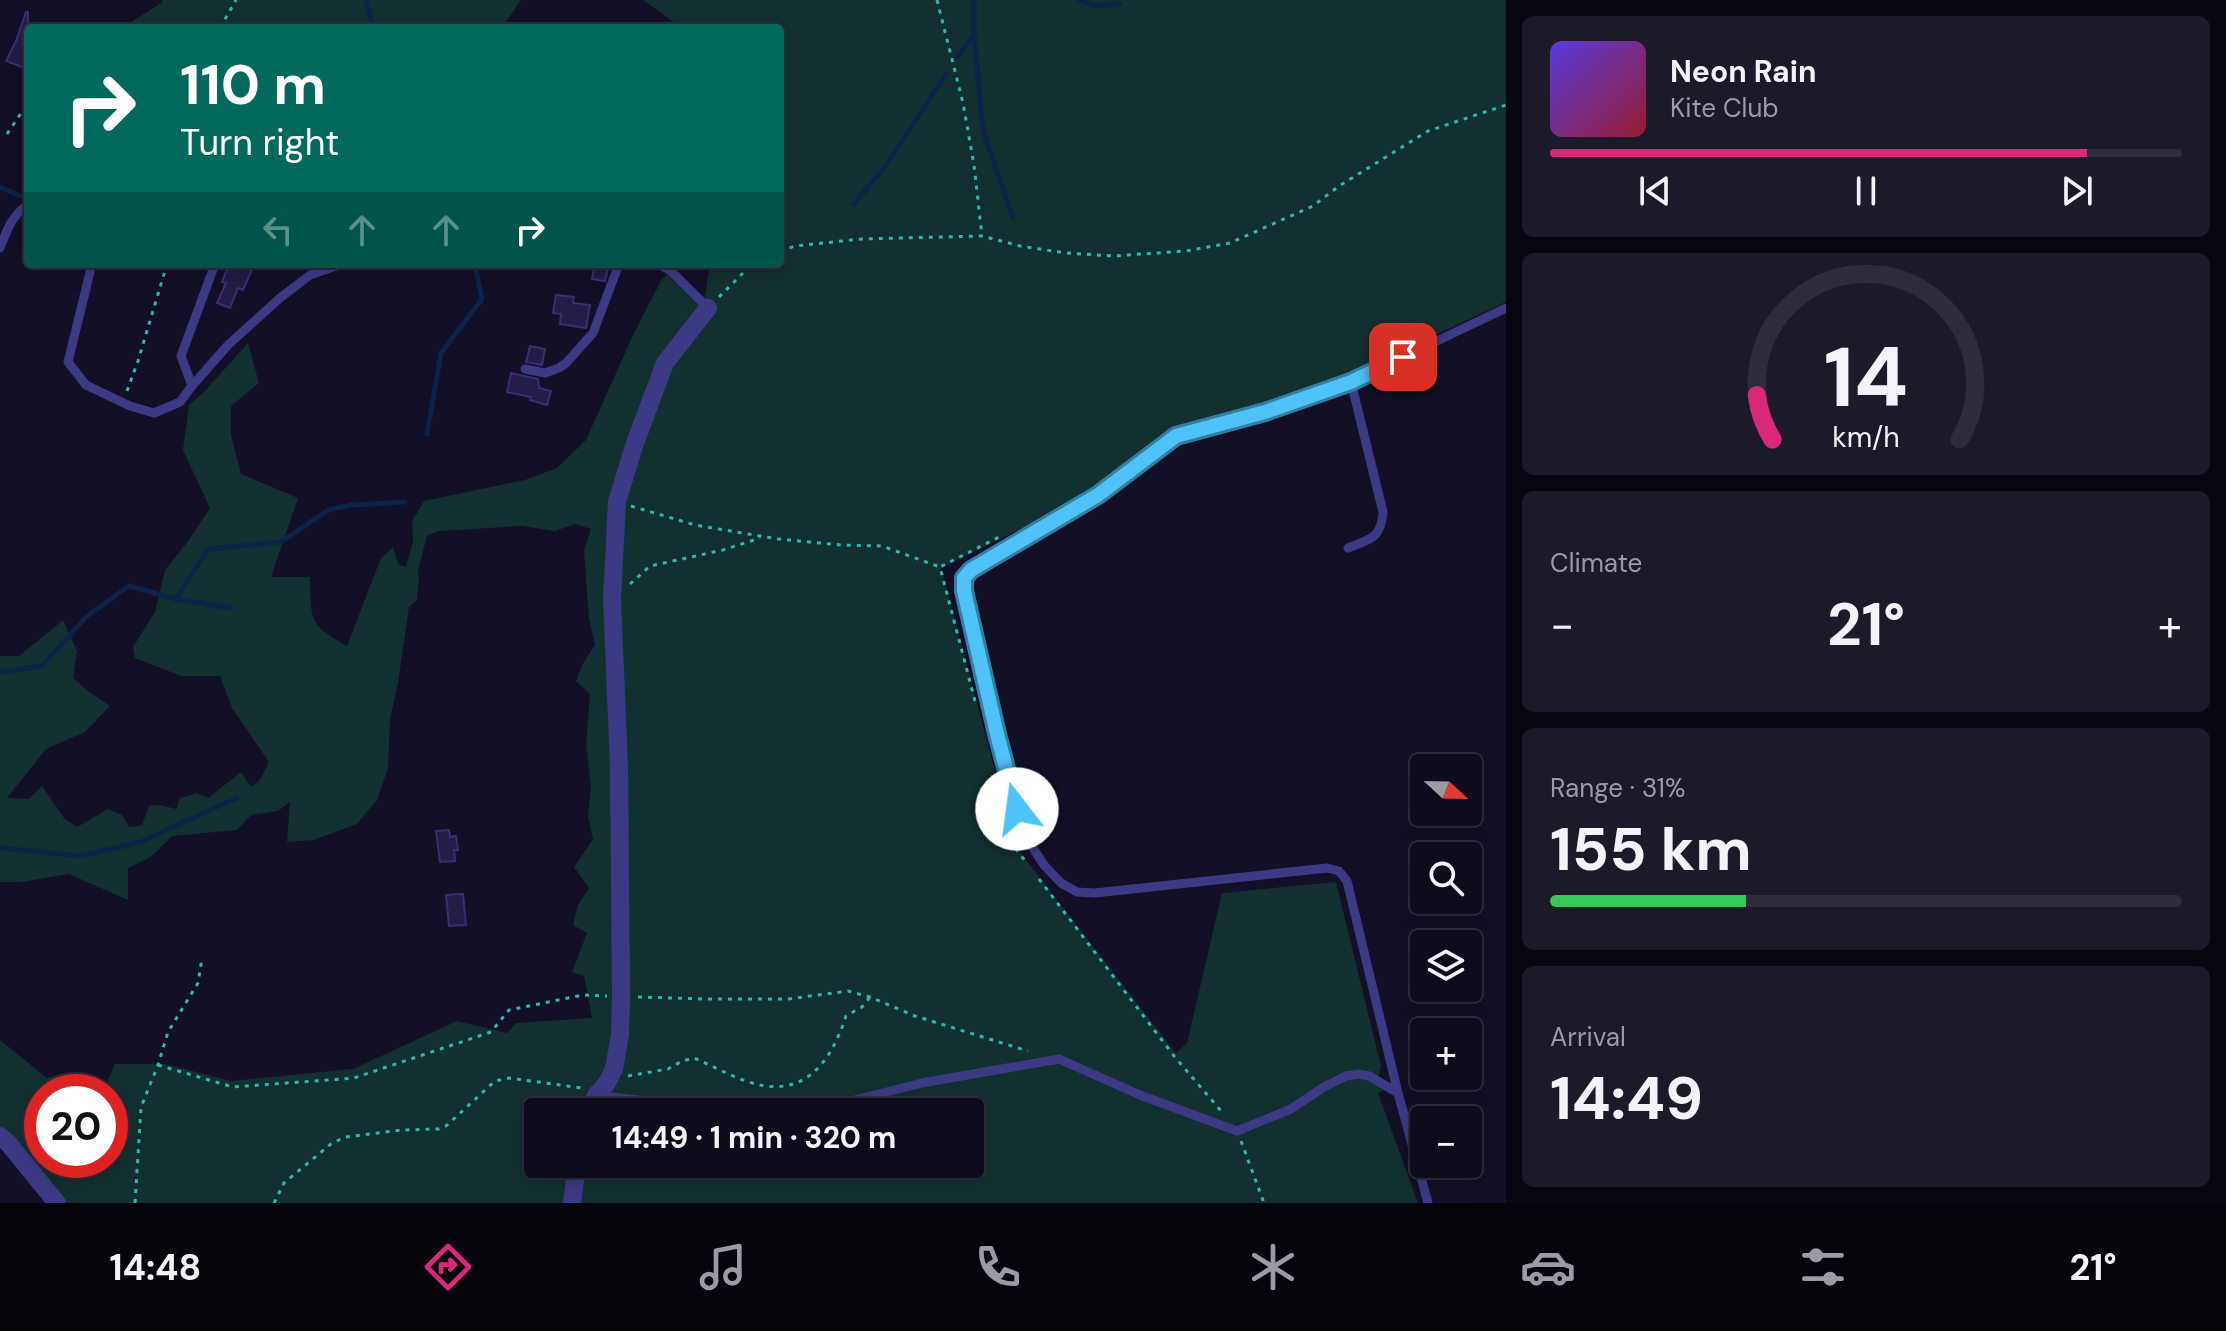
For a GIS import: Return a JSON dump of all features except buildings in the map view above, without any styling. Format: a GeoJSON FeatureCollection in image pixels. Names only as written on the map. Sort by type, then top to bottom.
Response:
{"type":"FeatureCollection","features":[{"type":"Feature","properties":{"kind":"street"},"geometry":{"type":"LineString","coordinates":[[598,1097],[614,1069],[620,1035],[619,766],[612,599],[617,502],[665,363],[708,308]]}},
{"type":"Feature","properties":{"kind":"street"},"geometry":{"type":"LineString","coordinates":[[0,1136],[57,1203]]}},
{"type":"Feature","properties":{"kind":"street"},"geometry":{"type":"LineString","coordinates":[[572,1203],[575,1178]]}},
{"type":"Feature","properties":{"kind":"lane"},"geometry":{"type":"LineString","coordinates":[[0,248],[9,225],[24,208]]}},
{"type":"Feature","properties":{"kind":"lane"},"geometry":{"type":"LineString","coordinates":[[91,268],[68,362],[86,385],[154,413],[180,402],[228,345],[280,298],[310,275],[330,268]]}},
{"type":"Feature","properties":{"kind":"lane"},"geometry":{"type":"LineString","coordinates":[[192,386],[181,356],[214,268]]}},
{"type":"Feature","properties":{"kind":"lane"},"geometry":{"type":"LineString","coordinates":[[525,369],[545,373],[566,363],[593,333],[617,268]]}},
{"type":"Feature","properties":{"kind":"lane"},"geometry":{"type":"LineString","coordinates":[[666,268],[708,308]]}},
{"type":"Feature","properties":{"kind":"lane"},"geometry":{"type":"LineString","coordinates":[[1428,1203],[1347,881],[1339,871],[1327,868],[1095,893],[1077,892],[1061,883],[1033,848],[1017,809],[964,591],[964,578],[971,570],[1098,495],[1176,436],[1265,412],[1351,382],[1506,308]]}},
{"type":"Feature","properties":{"kind":"lane"},"geometry":{"type":"LineString","coordinates":[[1348,548],[1373,538],[1382,527],[1383,512],[1351,382]]}},
{"type":"Feature","properties":{"kind":"lane"},"geometry":{"type":"LineString","coordinates":[[598,1097],[703,1108],[843,1103],[922,1083],[1059,1059],[1140,1095],[1237,1131],[1291,1109],[1346,1076],[1369,1076],[1398,1093]]}},
{"type":"Feature","properties":{"kind":"path"},"geometry":{"type":"LineString","coordinates":[[222,24],[236,0]]}},
{"type":"Feature","properties":{"kind":"path"},"geometry":{"type":"LineString","coordinates":[[937,0],[963,103],[982,236]]}},
{"type":"Feature","properties":{"kind":"path"},"geometry":{"type":"LineString","coordinates":[[784,250],[861,239],[982,236],[1020,246],[1113,256],[1186,251],[1230,243],[1313,206],[1339,186],[1428,131],[1506,105]]}},
{"type":"Feature","properties":{"kind":"path"},"geometry":{"type":"LineString","coordinates":[[7,134],[24,109]]}},
{"type":"Feature","properties":{"kind":"path"},"geometry":{"type":"LineString","coordinates":[[122,402],[138,361],[166,268]]}},
{"type":"Feature","properties":{"kind":"path"},"geometry":{"type":"LineString","coordinates":[[708,308],[748,268]]}},
{"type":"Feature","properties":{"kind":"path"},"geometry":{"type":"LineString","coordinates":[[617,502],[695,525],[763,537],[882,546],[940,567],[1010,532]]}},
{"type":"Feature","properties":{"kind":"path"},"geometry":{"type":"LineString","coordinates":[[612,599],[650,566],[723,550],[763,537]]}},
{"type":"Feature","properties":{"kind":"path"},"geometry":{"type":"LineString","coordinates":[[940,567],[975,699]]}},
{"type":"Feature","properties":{"kind":"path"},"geometry":{"type":"LineString","coordinates":[[1007,817],[1014,847],[1174,1056],[1237,1131],[1264,1203]]}},
{"type":"Feature","properties":{"kind":"path"},"geometry":{"type":"LineString","coordinates":[[135,1203],[141,1107],[168,1032],[198,983],[202,958]]}},
{"type":"Feature","properties":{"kind":"path"},"geometry":{"type":"LineString","coordinates":[[158,1065],[233,1087],[354,1078],[491,1032],[509,1010],[583,995],[788,999],[848,991],[915,1016],[1029,1051]]}},
{"type":"Feature","properties":{"kind":"path"},"geometry":{"type":"LineString","coordinates":[[274,1203],[284,1183],[332,1143],[346,1137],[439,1129],[495,1081],[509,1078],[584,1088],[598,1097],[650,1071],[668,1069],[694,1058],[754,1084],[787,1087],[810,1077],[822,1065],[840,1034],[846,1016],[862,1007],[870,997]]}},
{"type":"Feature","properties":{"kind":"green space"},"geometry":{"type":"Polygon","coordinates":[[[161,0],[521,0],[505,24],[127,24],[163,2],[161,0]]]}},
{"type":"Feature","properties":{"kind":"green space"},"geometry":{"type":"Polygon","coordinates":[[[643,0],[1506,0],[1506,302],[1335,382],[1170,433],[1082,499],[941,568],[1015,846],[1176,1053],[1187,1043],[1222,893],[1336,882],[1381,1066],[1378,1080],[1383,1091],[1378,1093],[1418,1203],[57,1203],[36,1178],[128,1178],[128,1074],[111,1074],[115,1064],[165,1064],[231,1081],[353,1069],[457,1021],[507,1033],[516,1023],[592,1018],[584,976],[572,972],[587,933],[573,925],[578,905],[589,888],[574,867],[593,839],[588,816],[591,785],[586,745],[590,694],[576,681],[595,645],[589,619],[584,550],[591,529],[575,524],[555,531],[522,526],[439,531],[427,536],[418,571],[417,600],[409,607],[390,719],[388,768],[377,800],[357,824],[314,840],[287,842],[290,802],[278,811],[251,815],[237,830],[172,836],[151,857],[128,868],[128,900],[69,874],[22,882],[0,882],[0,656],[19,656],[63,620],[77,651],[73,678],[110,706],[85,732],[46,749],[7,798],[29,799],[42,786],[64,818],[77,827],[108,809],[122,815],[129,827],[142,825],[149,806],[176,809],[180,798],[197,793],[208,798],[241,772],[251,787],[260,780],[269,762],[232,708],[220,676],[181,676],[135,658],[133,647],[155,612],[165,570],[210,508],[183,450],[189,405],[248,343],[259,383],[231,406],[231,435],[241,474],[298,498],[271,577],[310,577],[314,619],[325,632],[347,646],[381,558],[393,547],[398,564],[406,567],[413,542],[412,521],[424,501],[525,480],[557,468],[586,440],[634,333],[662,279],[671,271],[704,302],[709,268],[784,268],[784,24],[675,24],[643,0]]]}},
{"type":"Feature","properties":{"kind":"green space"},"geometry":{"type":"Polygon","coordinates":[[[0,1040],[42,1074],[24,1074],[24,1164],[0,1136],[0,1040]]]}},
{"type":"Feature","properties":{"kind":"waterway"},"geometry":{"type":"LineString","coordinates":[[366,0],[372,24]]}},
{"type":"Feature","properties":{"kind":"waterway"},"geometry":{"type":"LineString","coordinates":[[974,0],[983,131],[1013,218]]}},
{"type":"Feature","properties":{"kind":"waterway"},"geometry":{"type":"LineString","coordinates":[[1078,0],[1095,6],[1120,4]]}},
{"type":"Feature","properties":{"kind":"waterway"},"geometry":{"type":"LineString","coordinates":[[958,56],[974,35]]}},
{"type":"Feature","properties":{"kind":"waterway"},"geometry":{"type":"LineString","coordinates":[[854,204],[887,164],[946,74]]}},
{"type":"Feature","properties":{"kind":"waterway"},"geometry":{"type":"LineString","coordinates":[[0,187],[20,196]]}},
{"type":"Feature","properties":{"kind":"waterway"},"geometry":{"type":"LineString","coordinates":[[427,434],[441,353],[482,299],[476,268]]}},
{"type":"Feature","properties":{"kind":"waterway"},"geometry":{"type":"LineString","coordinates":[[0,672],[42,666],[87,616],[129,586],[176,599],[208,549],[281,542],[328,510],[351,505],[405,502]]}},
{"type":"Feature","properties":{"kind":"waterway"},"geometry":{"type":"LineString","coordinates":[[176,599],[231,608]]}},
{"type":"Feature","properties":{"kind":"waterway"},"geometry":{"type":"LineString","coordinates":[[0,848],[81,856],[140,842],[237,798]]}},
{"type":"Feature","properties":{"kind":"route"},"geometry":{"type":"LineString","coordinates":[[1017,809],[964,591],[964,578],[983,562],[1098,495],[1176,436],[1265,412],[1351,382],[1403,357]]}}]}
